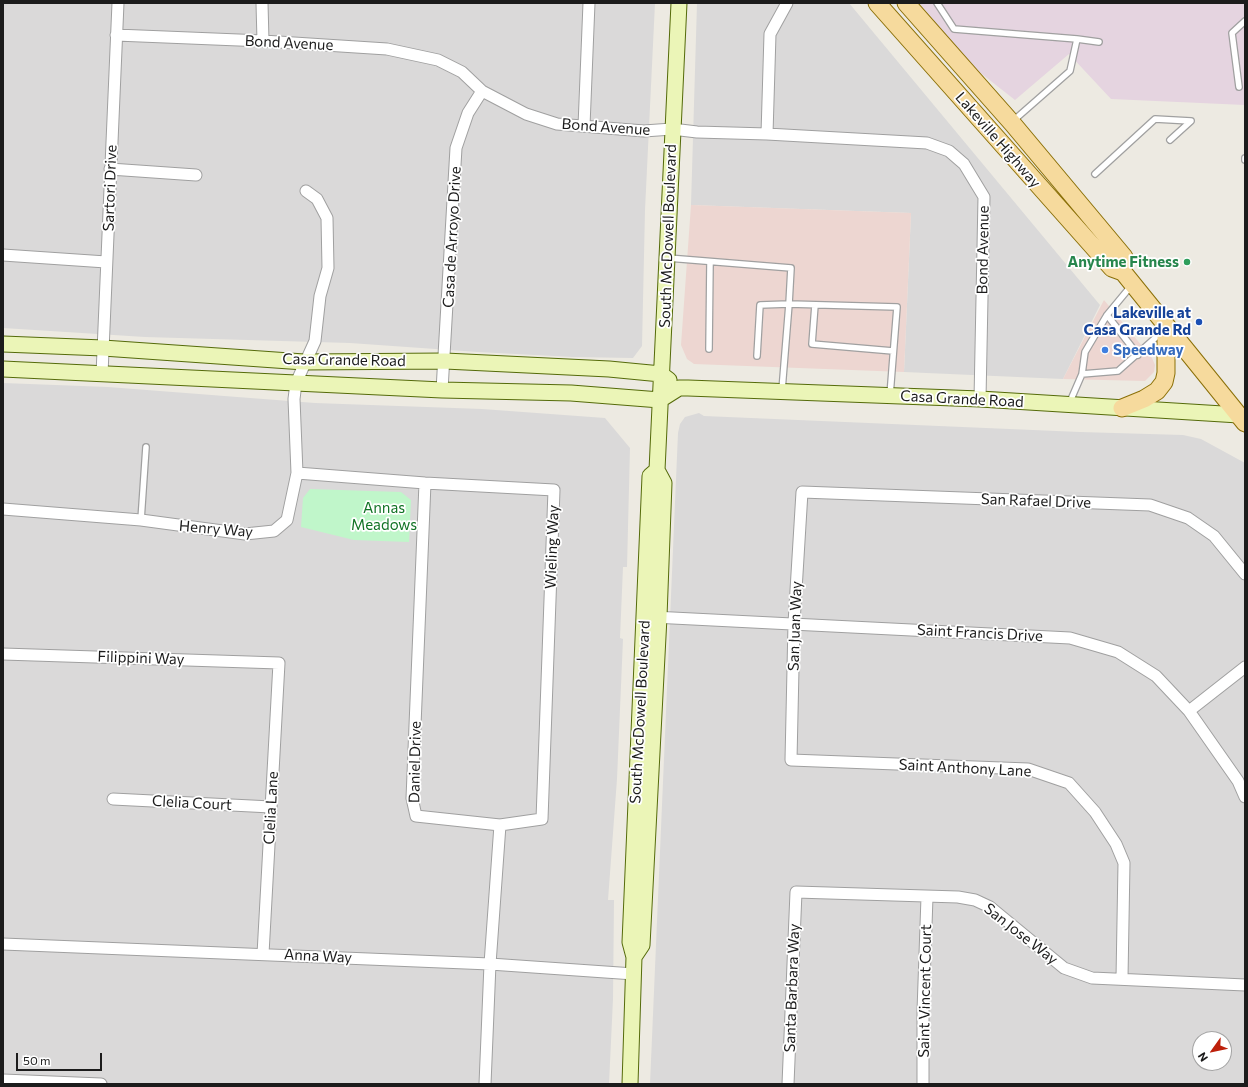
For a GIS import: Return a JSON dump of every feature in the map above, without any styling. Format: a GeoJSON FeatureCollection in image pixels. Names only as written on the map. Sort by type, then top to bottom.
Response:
{"type":"FeatureCollection","features":[{"type":"Feature","properties":{"kind":"main road","name":"South McDowell Boulevard"},"geometry":{"type":"LineString","coordinates":[[630,1084],[634,957],[630,942],[652,617],[650,476],[657,470],[661,374],[664,354],[672,129],[679,3]]}},
{"type":"Feature","properties":{"kind":"main road","name":"Lakeville Highway"},"geometry":{"type":"LineString","coordinates":[[876,3],[1112,268],[1128,278],[1166,328],[1243,418]]}},
{"type":"Feature","properties":{"kind":"main road","name":"Lakeville Highway"},"geometry":{"type":"LineString","coordinates":[[906,3],[1012,123],[1124,257],[1128,278]]}},
{"type":"Feature","properties":{"kind":"main road"},"geometry":{"type":"LineString","coordinates":[[1122,408],[1144,400],[1157,391],[1164,382],[1166,373],[1166,328]]}},
{"type":"Feature","properties":{"kind":"main road","name":"Casa Grande Road"},"geometry":{"type":"LineString","coordinates":[[3,344],[103,348],[304,362],[445,361],[661,374]]}},
{"type":"Feature","properties":{"kind":"main road","name":"Casa Grande Road"},"geometry":{"type":"LineString","coordinates":[[3,369],[442,390],[571,393],[660,400]]}},
{"type":"Feature","properties":{"kind":"main road"},"geometry":{"type":"LineString","coordinates":[[660,400],[679,388],[661,374]]}},
{"type":"Feature","properties":{"kind":"main road","name":"Casa Grande Road"},"geometry":{"type":"LineString","coordinates":[[679,388],[980,399],[1122,408],[1243,418]]}},
{"type":"Feature","properties":{"kind":"street","name":"Sartori Drive"},"geometry":{"type":"LineString","coordinates":[[102,374],[118,3]]}},
{"type":"Feature","properties":{"kind":"street"},"geometry":{"type":"LineString","coordinates":[[262,3],[263,41]]}},
{"type":"Feature","properties":{"kind":"street"},"geometry":{"type":"LineString","coordinates":[[584,126],[589,3]]}},
{"type":"Feature","properties":{"kind":"street"},"geometry":{"type":"LineString","coordinates":[[767,134],[770,34],[787,3]]}},
{"type":"Feature","properties":{"kind":"street","name":"Bond Avenue"},"geometry":{"type":"LineString","coordinates":[[116,35],[263,41],[387,49],[438,60],[462,72],[482,90],[526,114],[556,124],[644,131],[672,129],[697,132],[767,134],[927,143],[949,151],[964,164],[984,197],[980,399]]}},
{"type":"Feature","properties":{"kind":"street","name":"Casa de Arroyo Drive"},"geometry":{"type":"LineString","coordinates":[[442,390],[445,361],[456,148],[468,113],[482,90]]}},
{"type":"Feature","properties":{"kind":"street"},"geometry":{"type":"LineString","coordinates":[[110,169],[196,175]]}},
{"type":"Feature","properties":{"kind":"street","name":"Henry Way"},"geometry":{"type":"LineString","coordinates":[[3,509],[141,520],[245,534],[274,531],[286,520],[297,473],[294,400],[296,383],[304,362],[315,341],[320,296],[328,268],[327,218],[317,199],[306,191]]}},
{"type":"Feature","properties":{"kind":"street"},"geometry":{"type":"LineString","coordinates":[[3,255],[106,262]]}},
{"type":"Feature","properties":{"kind":"street","name":"Wieling Way"},"geometry":{"type":"LineString","coordinates":[[297,473],[425,483],[554,490],[542,819],[500,825]]}},
{"type":"Feature","properties":{"kind":"street","name":"Daniel Drive"},"geometry":{"type":"LineString","coordinates":[[425,483],[412,798],[416,816],[500,825]]}},
{"type":"Feature","properties":{"kind":"street","name":"San Rafael Drive"},"geometry":{"type":"LineString","coordinates":[[802,492],[1150,505],[1188,518],[1214,536],[1245,574]]}},
{"type":"Feature","properties":{"kind":"street","name":"San Juan Way"},"geometry":{"type":"LineString","coordinates":[[791,760],[794,623],[802,492]]}},
{"type":"Feature","properties":{"kind":"street","name":"Saint Francis Drive"},"geometry":{"type":"LineString","coordinates":[[652,617],[1070,638],[1118,652],[1156,676],[1189,711],[1238,781],[1245,796]]}},
{"type":"Feature","properties":{"kind":"street","name":"Filippini Way"},"geometry":{"type":"LineString","coordinates":[[3,654],[279,663]]}},
{"type":"Feature","properties":{"kind":"street","name":"Clelia Lane"},"geometry":{"type":"LineString","coordinates":[[263,954],[279,663]]}},
{"type":"Feature","properties":{"kind":"street"},"geometry":{"type":"LineString","coordinates":[[1189,711],[1245,667]]}},
{"type":"Feature","properties":{"kind":"street","name":"Saint Anthony Lane"},"geometry":{"type":"LineString","coordinates":[[791,760],[1028,769],[1069,784],[1095,812],[1116,844],[1124,863],[1122,978]]}},
{"type":"Feature","properties":{"kind":"street","name":"Clelia Court"},"geometry":{"type":"LineString","coordinates":[[113,799],[271,808]]}},
{"type":"Feature","properties":{"kind":"street"},"geometry":{"type":"LineString","coordinates":[[486,1084],[490,964],[500,825]]}},
{"type":"Feature","properties":{"kind":"street","name":"San Jose Way"},"geometry":{"type":"LineString","coordinates":[[796,892],[958,897],[975,900],[990,907],[1064,968],[1092,978],[1122,978],[1245,985]]}},
{"type":"Feature","properties":{"kind":"street","name":"Santa Barbara Way"},"geometry":{"type":"LineString","coordinates":[[788,1084],[796,892]]}},
{"type":"Feature","properties":{"kind":"street","name":"Saint Vincent Court"},"geometry":{"type":"LineString","coordinates":[[923,1084],[923,1011],[927,897]]}},
{"type":"Feature","properties":{"kind":"street","name":"Anna Way"},"geometry":{"type":"LineString","coordinates":[[3,944],[490,964],[634,974]]}},
{"type":"Feature","properties":{"kind":"street"},"geometry":{"type":"LineString","coordinates":[[3,1080],[101,1084]]}},
{"type":"Feature","properties":{"kind":"lane"},"geometry":{"type":"LineString","coordinates":[[937,3],[954,29],[1077,38],[1099,42]]}},
{"type":"Feature","properties":{"kind":"lane"},"geometry":{"type":"LineString","coordinates":[[1239,86],[1232,33],[1245,21]]}},
{"type":"Feature","properties":{"kind":"lane"},"geometry":{"type":"LineString","coordinates":[[1012,123],[1070,71],[1077,38]]}},
{"type":"Feature","properties":{"kind":"lane"},"geometry":{"type":"LineString","coordinates":[[1095,174],[1156,119],[1191,121],[1170,140]]}},
{"type":"Feature","properties":{"kind":"lane"},"geometry":{"type":"LineString","coordinates":[[668,258],[791,268],[782,392]]}},
{"type":"Feature","properties":{"kind":"lane"},"geometry":{"type":"LineString","coordinates":[[709,349],[710,262]]}},
{"type":"Feature","properties":{"kind":"lane"},"geometry":{"type":"LineString","coordinates":[[1069,405],[1082,374],[1086,352],[1128,278]]}},
{"type":"Feature","properties":{"kind":"lane"},"geometry":{"type":"LineString","coordinates":[[756,356],[760,305],[789,304],[897,307],[890,396]]}},
{"type":"Feature","properties":{"kind":"lane"},"geometry":{"type":"LineString","coordinates":[[815,305],[812,344],[893,351]]}},
{"type":"Feature","properties":{"kind":"lane"},"geometry":{"type":"LineString","coordinates":[[1107,315],[1138,355]]}},
{"type":"Feature","properties":{"kind":"lane"},"geometry":{"type":"LineString","coordinates":[[1082,374],[1118,371],[1138,355],[1166,328]]}},
{"type":"Feature","properties":{"kind":"lane"},"geometry":{"type":"LineString","coordinates":[[141,520],[146,447]]}},
{"type":"Feature","properties":{"kind":"shaded area"},"geometry":{"type":"Polygon","coordinates":[[[3,3],[655,3],[645,210],[642,346],[633,358],[572,357],[350,343],[145,337],[3,328],[3,3]]]}},
{"type":"Feature","properties":{"kind":"shaded area"},"geometry":{"type":"Polygon","coordinates":[[[697,3],[849,3],[1100,305],[1063,379],[904,372],[911,213],[691,205],[697,3]]]}},
{"type":"Feature","properties":{"kind":"shaded area"},"geometry":{"type":"Polygon","coordinates":[[[919,3],[1245,3],[1245,105],[1111,99],[1069,54],[1015,100],[973,67],[919,3]]]}},
{"type":"Feature","properties":{"kind":"shaded area"},"geometry":{"type":"Polygon","coordinates":[[[691,205],[911,213],[904,372],[694,364],[687,359],[681,345],[691,205]]]}},
{"type":"Feature","properties":{"kind":"shaded area"},"geometry":{"type":"Polygon","coordinates":[[[1104,300],[1152,358],[1155,365],[1154,372],[1145,381],[1063,379],[1104,300]]]}},
{"type":"Feature","properties":{"kind":"shaded area"},"geometry":{"type":"Polygon","coordinates":[[[3,383],[108,387],[315,403],[482,409],[605,418],[630,448],[627,567],[623,567],[620,638],[623,639],[617,779],[608,900],[614,900],[613,999],[609,1084],[3,1084],[3,383]]]}},
{"type":"Feature","properties":{"kind":"shaded area"},"geometry":{"type":"Polygon","coordinates":[[[699,413],[704,416],[1183,435],[1201,439],[1245,463],[1245,1084],[650,1084],[678,433],[680,424],[685,417],[699,413]]]}},
{"type":"Feature","properties":{"kind":"green space","name":"Annas Meadows"},"geometry":{"type":"Polygon","coordinates":[[[310,489],[401,492],[411,500],[409,542],[354,540],[301,527],[303,498],[310,489]]]}},
{"type":"Feature","properties":{"kind":"place","name":"Anytime Fitness"},"geometry":{"type":"Point","coordinates":[1187,262]}},
{"type":"Feature","properties":{"kind":"place","name":"Lakeville at Casa Grande Rd"},"geometry":{"type":"Point","coordinates":[1199,322]}},
{"type":"Feature","properties":{"kind":"place","name":"Speedway"},"geometry":{"type":"Point","coordinates":[1105,350]}}]}
